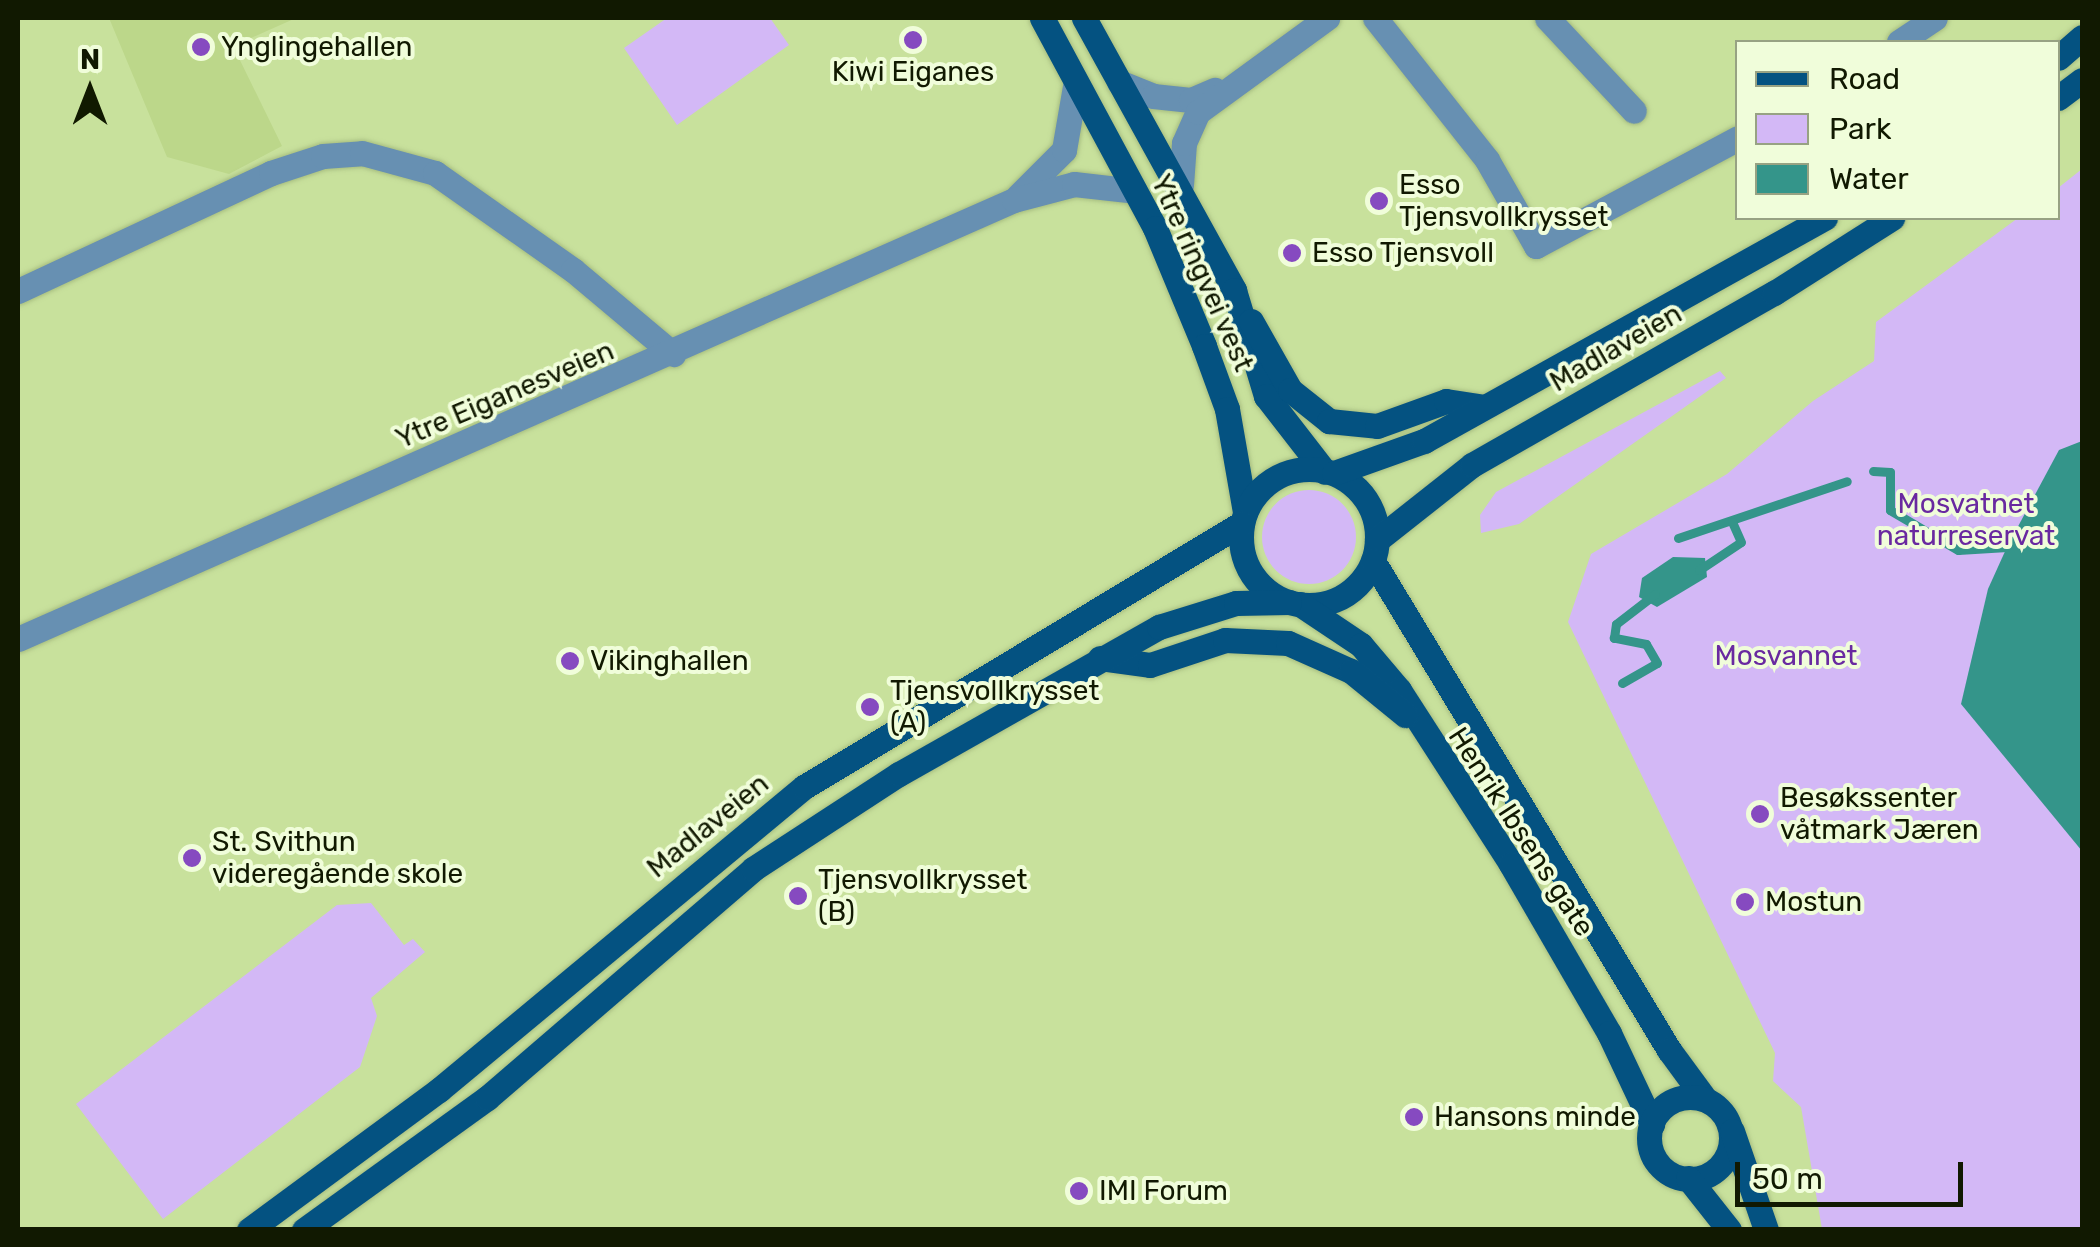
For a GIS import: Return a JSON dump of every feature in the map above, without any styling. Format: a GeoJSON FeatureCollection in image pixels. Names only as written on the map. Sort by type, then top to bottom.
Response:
{"type":"FeatureCollection","features":[{"type":"Feature","properties":{"kind":"main road","name":"Ytre ringvei vest"},"geometry":{"type":"LineString","coordinates":[[1042,18],[1075,86],[1135,191],[1220,385],[1244,518]]}},
{"type":"Feature","properties":{"kind":"main road","name":"Ytre ringvei vest"},"geometry":{"type":"LineString","coordinates":[[1084,18],[1181,186],[1234,290],[1266,396],[1330,472]]}},
{"type":"Feature","properties":{"kind":"main road"},"geometry":{"type":"LineString","coordinates":[[2060,56],[2082,38]]}},
{"type":"Feature","properties":{"kind":"main road"},"geometry":{"type":"LineString","coordinates":[[2060,96],[2082,80]]}},
{"type":"Feature","properties":{"kind":"main road","name":"Madlaveien"},"geometry":{"type":"LineString","coordinates":[[1330,472],[1424,441],[1821,220]]}},
{"type":"Feature","properties":{"kind":"main road","name":"Madlaveien"},"geometry":{"type":"LineString","coordinates":[[1375,550],[1472,465],[1774,293],[1889,220]]}},
{"type":"Feature","properties":{"kind":"main road"},"geometry":{"type":"LineString","coordinates":[[1234,290],[1290,390],[1328,421],[1377,426],[1446,401],[1484,407]]}},
{"type":"Feature","properties":{"kind":"main road"},"geometry":{"type":"LineString","coordinates":[[304,1230],[486,1098],[753,869],[899,774],[1100,658],[1184,617],[1249,601],[1295,603],[1344,595],[1375,550],[1366,500],[1330,472],[1288,472],[1267,483],[1244,518],[1244,557],[1254,576],[1295,603]]}},
{"type":"Feature","properties":{"kind":"main road","name":"Madlaveien"},"geometry":{"type":"LineString","coordinates":[[249,1230],[439,1090],[804,787],[1244,518]]}},
{"type":"Feature","properties":{"kind":"main road","name":"Henrik Ibsens gate"},"geometry":{"type":"LineString","coordinates":[[1375,550],[1642,1008],[1705,1099]]}},
{"type":"Feature","properties":{"kind":"main road","name":"Henrik Ibsens gate"},"geometry":{"type":"LineString","coordinates":[[1295,603],[1382,667],[1413,721],[1511,864],[1609,1032],[1652,1124]]}},
{"type":"Feature","properties":{"kind":"main road"},"geometry":{"type":"LineString","coordinates":[[1100,658],[1150,665],[1174,652],[1226,640],[1288,644],[1351,671],[1413,721]]}},
{"type":"Feature","properties":{"kind":"main road"},"geometry":{"type":"LineString","coordinates":[[1729,1230],[1688,1178],[1656,1160],[1652,1124],[1679,1098],[1705,1099],[1730,1128],[1766,1230]]}},
{"type":"Feature","properties":{"kind":"main road"},"geometry":{"type":"LineString","coordinates":[[1688,1178],[1722,1164],[1730,1128]]}},
{"type":"Feature","properties":{"kind":"street"},"geometry":{"type":"LineString","coordinates":[[1181,186],[1184,144],[1198,112],[1327,18]]}},
{"type":"Feature","properties":{"kind":"street"},"geometry":{"type":"LineString","coordinates":[[1375,18],[1487,160],[1536,246],[1735,140]]}},
{"type":"Feature","properties":{"kind":"street"},"geometry":{"type":"LineString","coordinates":[[1547,18],[1634,112]]}},
{"type":"Feature","properties":{"kind":"street"},"geometry":{"type":"LineString","coordinates":[[1902,40],[1935,18]]}},
{"type":"Feature","properties":{"kind":"street"},"geometry":{"type":"LineString","coordinates":[[1120,82],[1153,96],[1192,100],[1238,80]]}},
{"type":"Feature","properties":{"kind":"street","name":"Ytre Eiganesveien"},"geometry":{"type":"LineString","coordinates":[[1014,200],[1064,150],[1075,86]]}},
{"type":"Feature","properties":{"kind":"street"},"geometry":{"type":"LineString","coordinates":[[18,291],[271,173],[323,156],[362,152],[434,173],[573,270],[673,354]]}},
{"type":"Feature","properties":{"kind":"street","name":"Ytre Eiganesveien"},"geometry":{"type":"LineString","coordinates":[[18,639],[673,354],[1014,200],[1074,184],[1135,191]]}},
{"type":"Feature","properties":{"kind":"shaded area"},"geometry":{"type":"Polygon","coordinates":[[[109,18],[296,18],[233,46],[282,146],[229,174],[167,157],[109,18]]]}},
{"type":"Feature","properties":{"kind":"green space"},"geometry":{"type":"Polygon","coordinates":[[[667,18],[770,18],[789,45],[677,125],[624,48],[667,18]]]}},
{"type":"Feature","properties":{"kind":"green space","name":"Mosvannet"},"geometry":{"type":"Polygon","coordinates":[[[2082,169],[2082,1229],[1822,1229],[1801,1107],[1773,1081],[1775,1053],[1568,622],[1591,554],[1727,474],[1813,401],[1874,361],[1876,322],[2015,220],[2060,220],[2060,186],[2082,169]]]}},
{"type":"Feature","properties":{"kind":"green space"},"geometry":{"type":"Polygon","coordinates":[[[1720,371],[1726,378],[1519,524],[1481,533],[1480,515],[1496,492],[1720,371]]]}},
{"type":"Feature","properties":{"kind":"green space"},"geometry":{"type":"Polygon","coordinates":[[[1300,490],[1318,490],[1343,503],[1353,519],[1353,555],[1343,571],[1318,584],[1300,584],[1275,571],[1262,546],[1262,528],[1275,503],[1300,490]]]}},
{"type":"Feature","properties":{"kind":"green space"},"geometry":{"type":"Polygon","coordinates":[[[371,903],[404,945],[413,939],[425,952],[371,998],[377,1016],[360,1067],[163,1219],[76,1104],[337,905],[371,903]]]}},
{"type":"Feature","properties":{"kind":"water"},"geometry":{"type":"Polygon","coordinates":[[[2082,441],[2082,851],[1961,704],[1988,589],[2007,547],[2059,450],[2082,441]]]}},
{"type":"Feature","properties":{"kind":"water"},"geometry":{"type":"Polygon","coordinates":[[[1673,557],[1705,558],[1707,577],[1657,607],[1639,597],[1642,578],[1673,557]]]}},
{"type":"Feature","properties":{"kind":"waterway"},"geometry":{"type":"LineString","coordinates":[[1873,471],[1890,472],[1890,510],[1958,550],[2007,547]]}},
{"type":"Feature","properties":{"kind":"waterway"},"geometry":{"type":"LineString","coordinates":[[1678,538],[1847,481]]}},
{"type":"Feature","properties":{"kind":"waterway"},"geometry":{"type":"LineString","coordinates":[[1699,570],[1741,542],[1732,522]]}},
{"type":"Feature","properties":{"kind":"waterway"},"geometry":{"type":"LineString","coordinates":[[1622,683],[1657,663],[1646,644],[1614,638],[1616,624],[1655,594]]}},
{"type":"Feature","properties":{"kind":"place","name":"Kiwi Eiganes"},"geometry":{"type":"Point","coordinates":[913,40]}},
{"type":"Feature","properties":{"kind":"place","name":"Ynglingehallen"},"geometry":{"type":"Point","coordinates":[201,47]}},
{"type":"Feature","properties":{"kind":"place","name":"Esso Tjensvollkrysset"},"geometry":{"type":"Point","coordinates":[1379,201]}},
{"type":"Feature","properties":{"kind":"place","name":"Esso Tjensvoll"},"geometry":{"type":"Point","coordinates":[1292,253]}},
{"type":"Feature","properties":{"kind":"place","name":"Vikinghallen"},"geometry":{"type":"Point","coordinates":[570,661]}},
{"type":"Feature","properties":{"kind":"place","name":"Tjensvollkrysset (A)"},"geometry":{"type":"Point","coordinates":[870,707]}},
{"type":"Feature","properties":{"kind":"place","name":"Besøkssenter våtmark Jæren"},"geometry":{"type":"Point","coordinates":[1760,814]}},
{"type":"Feature","properties":{"kind":"place","name":"St. Svithun videregående skole"},"geometry":{"type":"Point","coordinates":[192,858]}},
{"type":"Feature","properties":{"kind":"place","name":"Tjensvollkrysset (B)"},"geometry":{"type":"Point","coordinates":[798,896]}},
{"type":"Feature","properties":{"kind":"place","name":"Mostun"},"geometry":{"type":"Point","coordinates":[1745,902]}},
{"type":"Feature","properties":{"kind":"place","name":"Hansons minde"},"geometry":{"type":"Point","coordinates":[1414,1117]}},
{"type":"Feature","properties":{"kind":"place","name":"IMI Forum"},"geometry":{"type":"Point","coordinates":[1079,1191]}},
{"type":"Feature","properties":{"kind":"park label","name":"Mosvatnet naturreservat"},"geometry":{"type":"Point","coordinates":[1966,520]}}]}
